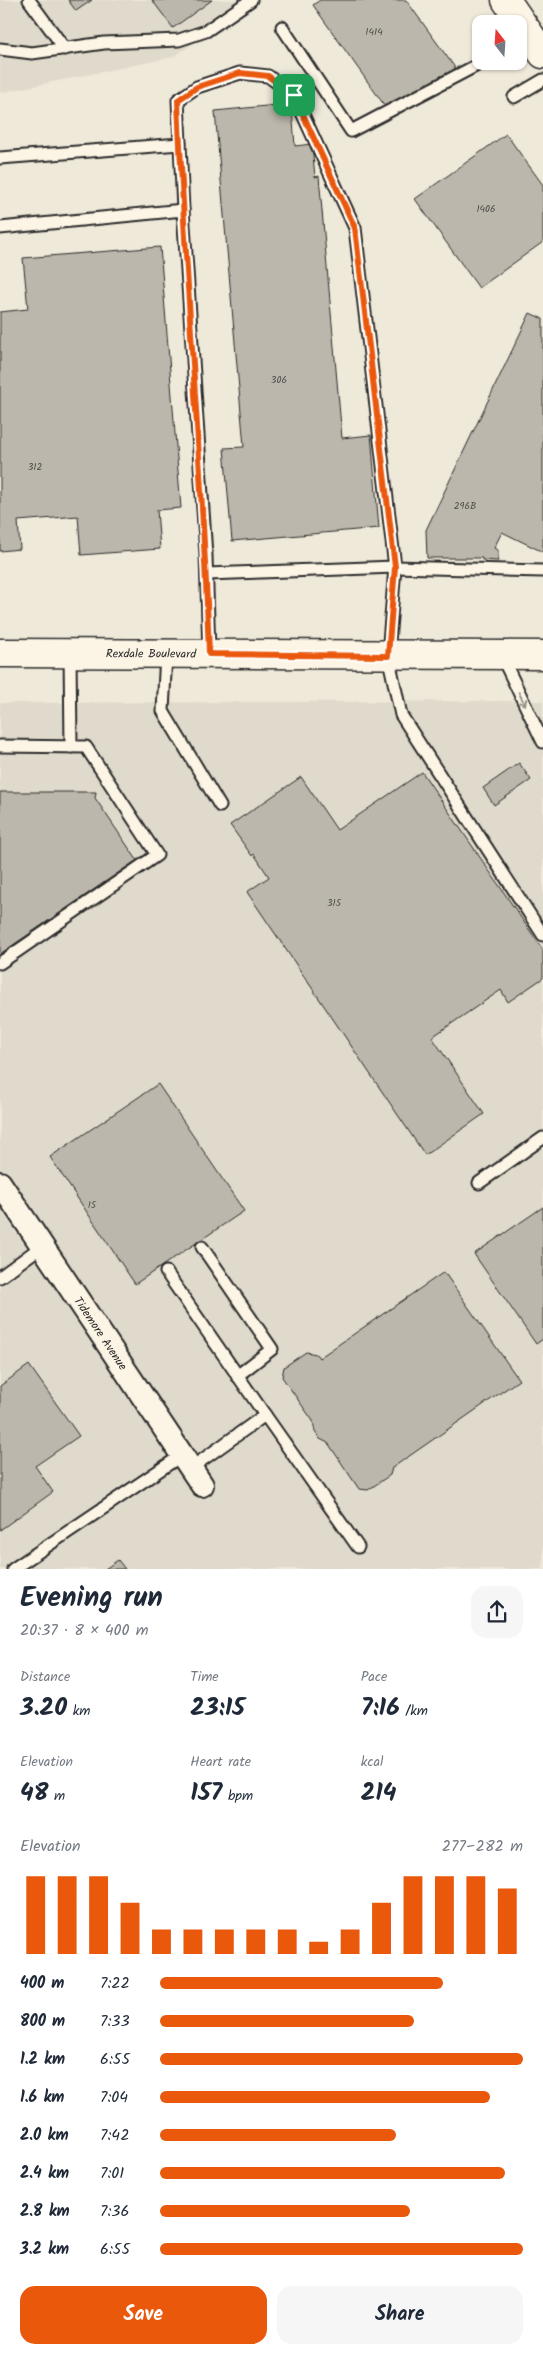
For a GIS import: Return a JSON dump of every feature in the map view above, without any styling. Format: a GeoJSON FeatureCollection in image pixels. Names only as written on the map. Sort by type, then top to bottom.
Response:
{"type":"FeatureCollection","features":[{"type":"Feature","properties":{"kind":"main road"},"geometry":{"type":"LineString","coordinates":[[506,0],[531,45]]}},
{"type":"Feature","properties":{"kind":"main road","name":"Rexdale Boulevard"},"geometry":{"type":"LineString","coordinates":[[0,653],[388,656],[543,655]]}},
{"type":"Feature","properties":{"kind":"street","name":"Tidemore Avenue"},"geometry":{"type":"LineString","coordinates":[[0,1183],[6,1204],[42,1246],[191,1469]]}},
{"type":"Feature","properties":{"kind":"lane"},"geometry":{"type":"LineString","coordinates":[[29,0],[65,49]]}},
{"type":"Feature","properties":{"kind":"lane"},"geometry":{"type":"LineString","coordinates":[[0,49],[32,53],[104,43],[179,40],[206,31],[251,0]]}},
{"type":"Feature","properties":{"kind":"lane"},"geometry":{"type":"LineString","coordinates":[[282,27],[351,131],[472,68]]}},
{"type":"Feature","properties":{"kind":"lane"},"geometry":{"type":"LineString","coordinates":[[209,654],[206,574],[182,210],[178,100],[197,87],[240,73],[268,76],[294,95],[355,228],[395,567],[388,656],[401,715],[543,935]]}},
{"type":"Feature","properties":{"kind":"lane"},"geometry":{"type":"LineString","coordinates":[[514,97],[543,80]]}},
{"type":"Feature","properties":{"kind":"lane"},"geometry":{"type":"LineString","coordinates":[[0,158],[180,144]]}},
{"type":"Feature","properties":{"kind":"lane"},"geometry":{"type":"LineString","coordinates":[[0,228],[182,210]]}},
{"type":"Feature","properties":{"kind":"lane"},"geometry":{"type":"LineString","coordinates":[[206,574],[395,567],[543,571]]}},
{"type":"Feature","properties":{"kind":"lane"},"geometry":{"type":"LineString","coordinates":[[70,653],[71,746]]}},
{"type":"Feature","properties":{"kind":"lane"},"geometry":{"type":"LineString","coordinates":[[166,654],[163,711],[220,806]]}},
{"type":"Feature","properties":{"kind":"lane"},"geometry":{"type":"LineString","coordinates":[[501,655],[543,742]]}},
{"type":"Feature","properties":{"kind":"lane"},"geometry":{"type":"LineString","coordinates":[[0,746],[86,747],[157,855],[0,963]]}},
{"type":"Feature","properties":{"kind":"lane"},"geometry":{"type":"LineString","coordinates":[[479,1183],[543,1138]]}},
{"type":"Feature","properties":{"kind":"lane"},"geometry":{"type":"LineString","coordinates":[[0,1277],[42,1246]]}},
{"type":"Feature","properties":{"kind":"lane"},"geometry":{"type":"LineString","coordinates":[[202,1247],[272,1348],[237,1376]]}},
{"type":"Feature","properties":{"kind":"lane"},"geometry":{"type":"LineString","coordinates":[[166,1272],[358,1547]]}},
{"type":"Feature","properties":{"kind":"lane"},"geometry":{"type":"LineString","coordinates":[[13,1569],[191,1469],[265,1415]]}},
{"type":"Feature","properties":{"kind":"shaded area"},"geometry":{"type":"Polygon","coordinates":[[[0,0],[260,0],[173,57],[0,93],[0,0]]]}},
{"type":"Feature","properties":{"kind":"shaded area"},"geometry":{"type":"Polygon","coordinates":[[[543,701],[543,1569],[0,1569],[0,703],[543,701]]]}},
{"type":"Feature","properties":{"kind":"building"},"geometry":{"type":"Polygon","coordinates":[[[68,0],[92,0],[76,11],[68,0]]]}},
{"type":"Feature","properties":{"kind":"building"},"geometry":{"type":"Polygon","coordinates":[[[152,0],[212,0],[173,28],[152,0]]]}},
{"type":"Feature","properties":{"kind":"building"},"geometry":{"type":"Polygon","coordinates":[[[320,0],[406,0],[456,69],[430,87],[387,109],[313,5],[320,0]]]}},
{"type":"Feature","properties":{"kind":"building"},"geometry":{"type":"Polygon","coordinates":[[[287,104],[287,110],[292,109],[295,146],[312,144],[315,177],[319,176],[342,438],[371,435],[379,528],[232,541],[224,448],[244,447],[215,111],[287,104]]]}},
{"type":"Feature","properties":{"kind":"building"},"geometry":{"type":"Polygon","coordinates":[[[506,134],[543,185],[543,242],[479,288],[415,199],[506,134]]]}},
{"type":"Feature","properties":{"kind":"building"},"geometry":{"type":"Polygon","coordinates":[[[160,247],[181,508],[157,510],[160,549],[81,555],[78,516],[18,521],[20,549],[0,551],[0,312],[28,309],[23,258],[160,247]]]}},
{"type":"Feature","properties":{"kind":"building"},"geometry":{"type":"Polygon","coordinates":[[[530,313],[543,319],[543,552],[502,532],[494,548],[498,550],[498,561],[482,560],[482,558],[427,558],[426,530],[530,313]]]}},
{"type":"Feature","properties":{"kind":"building"},"geometry":{"type":"Polygon","coordinates":[[[519,763],[531,780],[494,805],[483,788],[519,763]]]}},
{"type":"Feature","properties":{"kind":"building"},"geometry":{"type":"Polygon","coordinates":[[[422,772],[543,950],[543,978],[508,1002],[501,990],[432,1037],[484,1114],[425,1155],[247,892],[269,877],[254,854],[252,856],[230,825],[301,777],[337,830],[422,772]]]}},
{"type":"Feature","properties":{"kind":"building"},"geometry":{"type":"Polygon","coordinates":[[[0,792],[96,792],[95,798],[137,860],[0,954],[0,792]]]}},
{"type":"Feature","properties":{"kind":"building"},"geometry":{"type":"Polygon","coordinates":[[[158,1084],[244,1211],[135,1284],[50,1157],[158,1084]]]}},
{"type":"Feature","properties":{"kind":"building"},"geometry":{"type":"Polygon","coordinates":[[[543,1207],[543,1339],[536,1344],[474,1254],[543,1207]]]}},
{"type":"Feature","properties":{"kind":"building"},"geometry":{"type":"Polygon","coordinates":[[[444,1272],[519,1380],[392,1468],[390,1475],[368,1490],[359,1489],[328,1443],[320,1439],[315,1432],[313,1421],[282,1377],[284,1367],[306,1352],[316,1354],[319,1358],[444,1272]]]}},
{"type":"Feature","properties":{"kind":"building"},"geometry":{"type":"Polygon","coordinates":[[[29,1365],[79,1436],[35,1466],[53,1492],[0,1530],[0,1386],[29,1365]]]}},
{"type":"Feature","properties":{"kind":"building"},"geometry":{"type":"Polygon","coordinates":[[[118,1560],[125,1569],[105,1569],[118,1560]]]}},
{"type":"Feature","properties":{"kind":"route"},"geometry":{"type":"LineString","coordinates":[[240,73],[268,76],[294,95],[355,228],[395,567],[388,656],[209,654],[206,555],[182,210],[178,100],[197,87],[240,73]]}}]}
